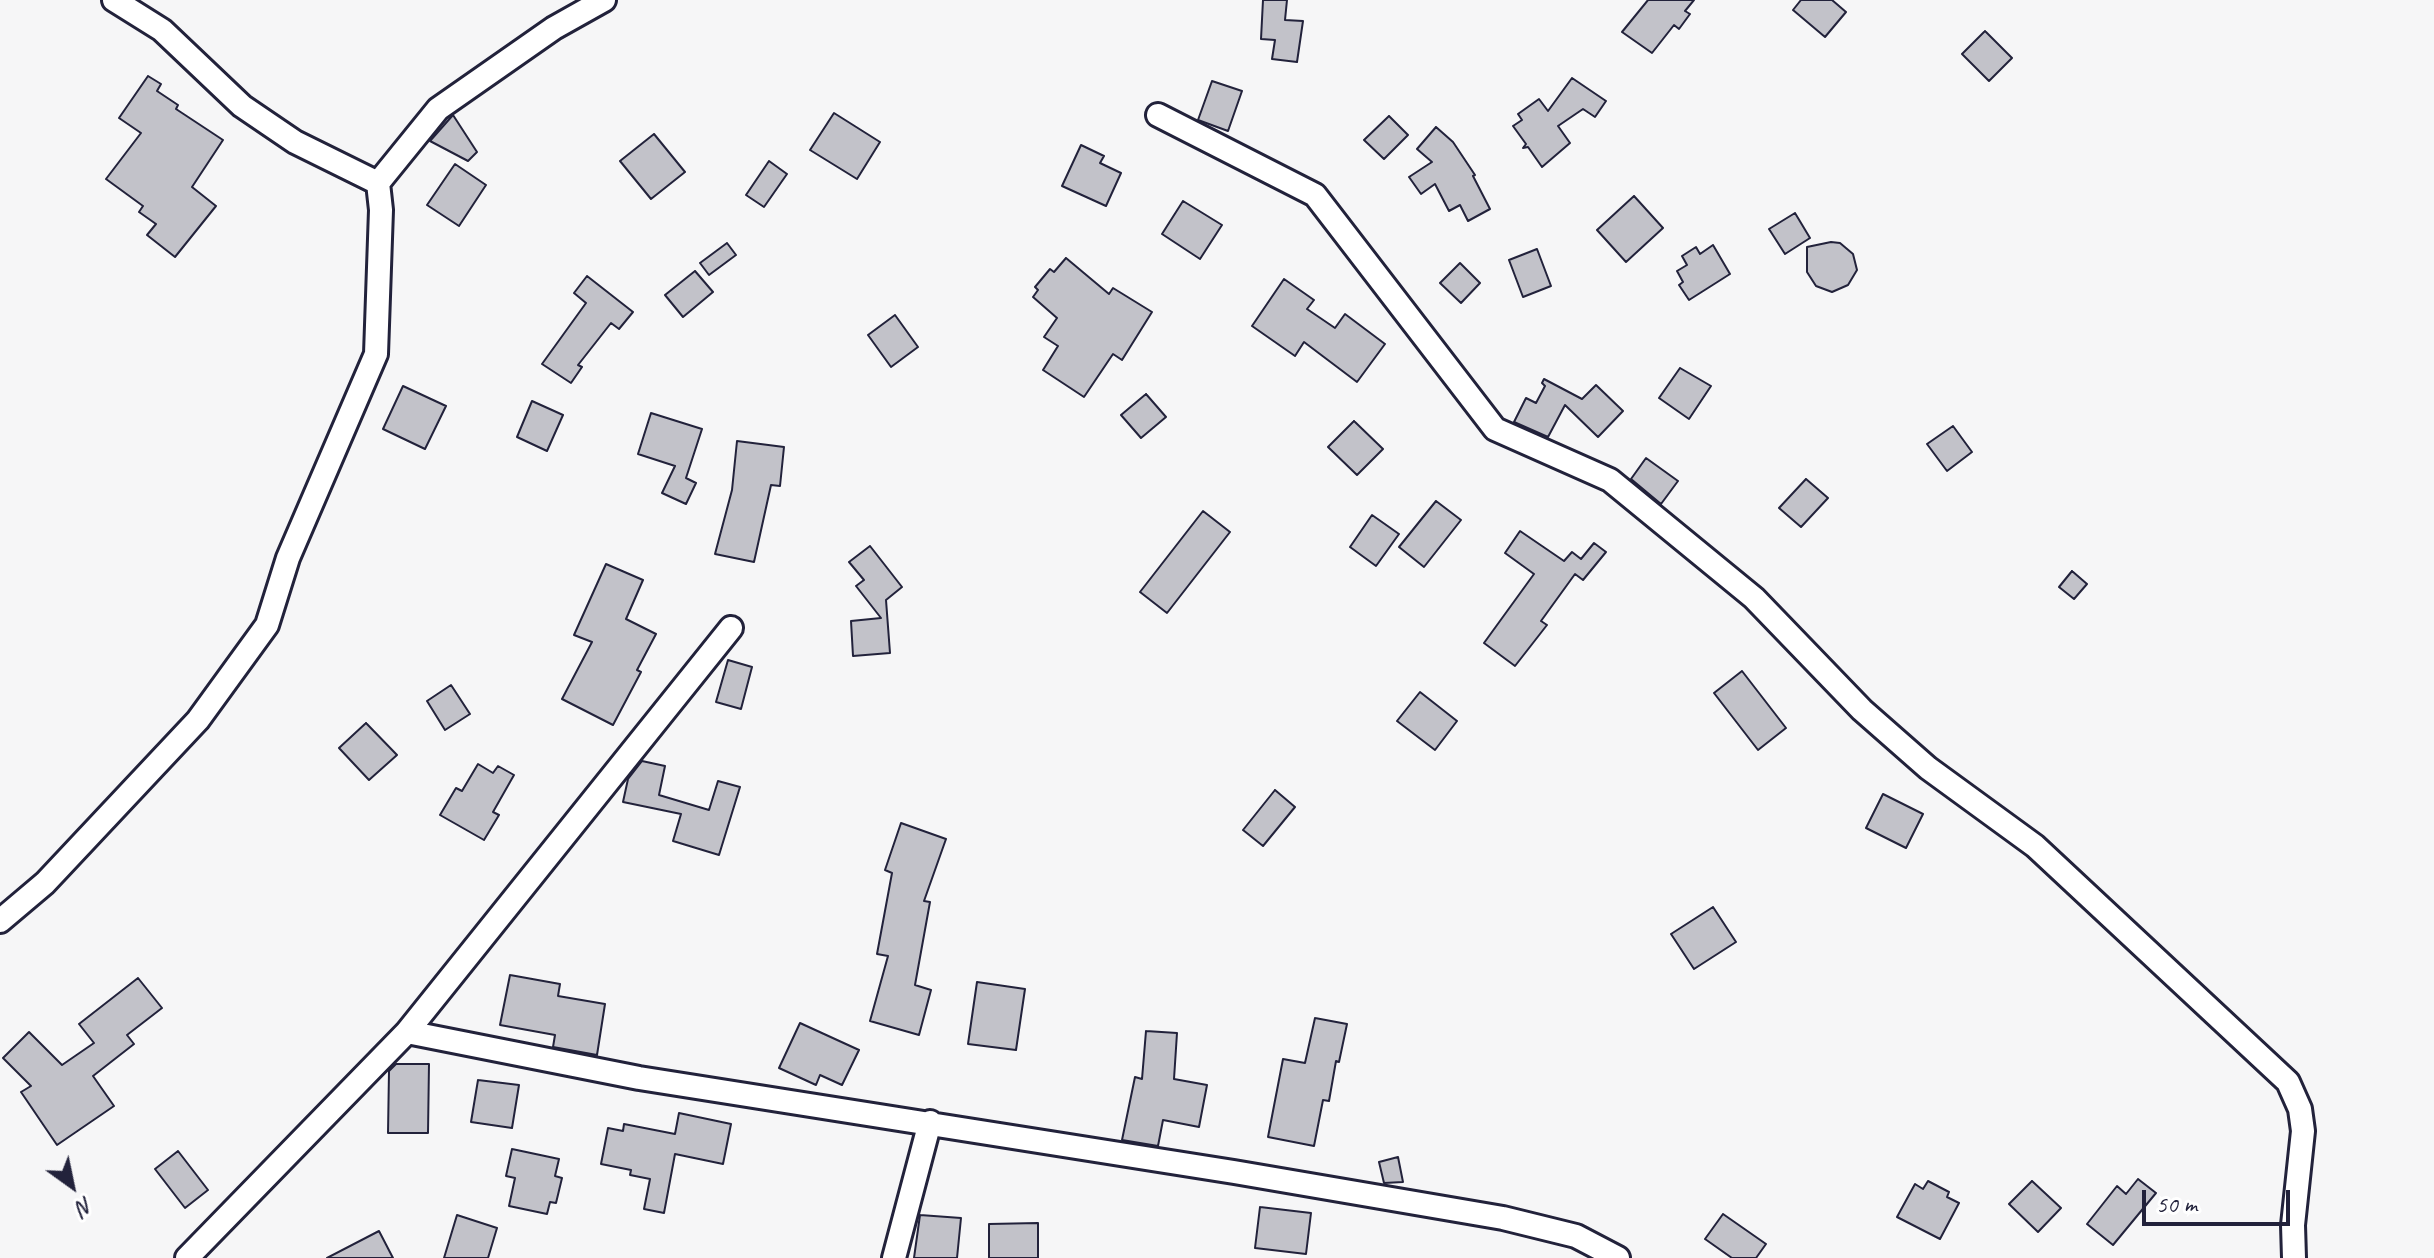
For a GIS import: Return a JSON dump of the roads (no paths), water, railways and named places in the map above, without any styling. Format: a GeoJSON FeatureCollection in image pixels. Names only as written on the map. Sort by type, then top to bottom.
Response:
{"type":"FeatureCollection","features":[{"type":"Feature","properties":{"kind":"street"},"geometry":{"type":"LineString","coordinates":[[114,0],[162,30],[242,106],[295,142],[378,183]]}},
{"type":"Feature","properties":{"kind":"street"},"geometry":{"type":"LineString","coordinates":[[0,921],[45,883],[198,720],[267,625],[288,558],[376,354],[381,210],[378,183],[438,109],[554,28],[604,0]]}},
{"type":"Feature","properties":{"kind":"street"},"geometry":{"type":"LineString","coordinates":[[1158,115],[1315,195],[1495,429],[1610,480],[1754,598],[1862,710],[1928,768],[2035,846],[2288,1082],[2300,1109],[2303,1131],[2293,1225],[2294,1258]]}},
{"type":"Feature","properties":{"kind":"street"},"geometry":{"type":"LineString","coordinates":[[187,1258],[407,1032],[731,628]]}},
{"type":"Feature","properties":{"kind":"street"},"geometry":{"type":"LineString","coordinates":[[407,1032],[639,1078],[930,1122],[1503,1218],[1574,1247],[1618,1258]]}},
{"type":"Feature","properties":{"kind":"street"},"geometry":{"type":"LineString","coordinates":[[894,1258],[930,1122]]}}]}
